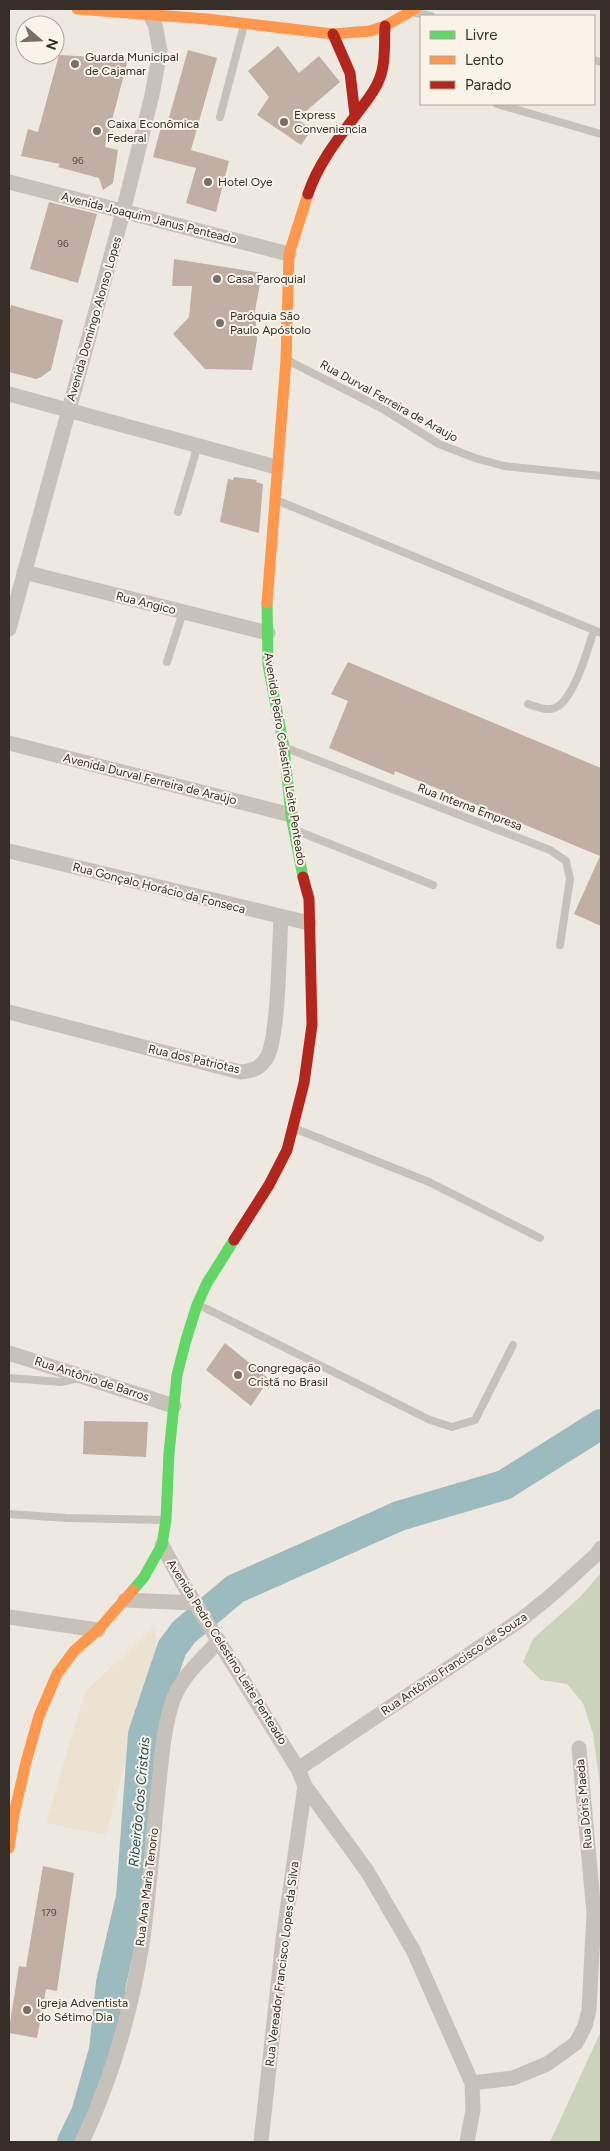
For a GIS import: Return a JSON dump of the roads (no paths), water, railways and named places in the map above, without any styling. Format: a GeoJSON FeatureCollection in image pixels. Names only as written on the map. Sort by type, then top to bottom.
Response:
{"type":"FeatureCollection","features":[{"type":"Feature","properties":{"kind":"street"},"geometry":{"type":"LineString","coordinates":[[77,9],[147,12],[333,34],[370,31],[384,26],[413,10]]}},
{"type":"Feature","properties":{"kind":"street"},"geometry":{"type":"LineString","coordinates":[[191,9],[207,19]]}},
{"type":"Feature","properties":{"kind":"street","name":"Avenida Domingo Alonso Lopes"},"geometry":{"type":"LineString","coordinates":[[9,629],[123,212],[152,96],[160,51],[155,24],[147,12]]}},
{"type":"Feature","properties":{"kind":"street","name":"Avenida Pedro Celestino Leite Penteado"},"geometry":{"type":"LineString","coordinates":[[384,26],[383,64],[380,78],[373,92],[328,152],[313,179],[300,212],[289,254],[286,360],[276,467],[267,605],[268,665],[284,747],[292,822],[309,899],[312,1025],[304,1083],[287,1150],[269,1185],[208,1283],[197,1305],[177,1375],[168,1453],[166,1520],[162,1545],[196,1605],[298,1769],[305,1786],[367,1871],[413,1950],[472,2083],[473,2110],[467,2142]]}},
{"type":"Feature","properties":{"kind":"street"},"geometry":{"type":"LineString","coordinates":[[333,34],[350,70],[354,92],[355,115]]}},
{"type":"Feature","properties":{"kind":"street","name":"Avenida Joaquim Janus Penteado"},"geometry":{"type":"LineString","coordinates":[[9,182],[289,254]]}},
{"type":"Feature","properties":{"kind":"street"},"geometry":{"type":"LineString","coordinates":[[9,394],[276,467]]}},
{"type":"Feature","properties":{"kind":"street","name":"Rua Angico"},"geometry":{"type":"LineString","coordinates":[[24,572],[268,633]]}},
{"type":"Feature","properties":{"kind":"street","name":"Avenida Durval Ferreira de Araújo"},"geometry":{"type":"LineString","coordinates":[[9,743],[292,822]]}},
{"type":"Feature","properties":{"kind":"street","name":"Rua Gonçalo Horácio da Fonseca"},"geometry":{"type":"LineString","coordinates":[[9,851],[281,918],[309,923]]}},
{"type":"Feature","properties":{"kind":"street","name":"Rua dos Patriotas"},"geometry":{"type":"LineString","coordinates":[[9,1012],[240,1072],[255,1070],[267,1058],[274,1039],[281,918]]}},
{"type":"Feature","properties":{"kind":"street","name":"Rua Antônio de Barros"},"geometry":{"type":"LineString","coordinates":[[9,1353],[174,1406]]}},
{"type":"Feature","properties":{"kind":"street"},"geometry":{"type":"LineString","coordinates":[[9,1848],[14,1814],[39,1716],[57,1674],[74,1651],[98,1630],[126,1600],[144,1577],[162,1545]]}},
{"type":"Feature","properties":{"kind":"street","name":"Rua Antônio Francisco de Souza"},"geometry":{"type":"LineString","coordinates":[[298,1769],[522,1618],[554,1593],[597,1554],[601,1548]]}},
{"type":"Feature","properties":{"kind":"street"},"geometry":{"type":"LineString","coordinates":[[126,1600],[180,1601],[196,1605]]}},
{"type":"Feature","properties":{"kind":"street"},"geometry":{"type":"LineString","coordinates":[[9,1617],[98,1630]]}},
{"type":"Feature","properties":{"kind":"street","name":"Rua Ana Maria Tenorio"},"geometry":{"type":"LineString","coordinates":[[82,2142],[92,2121],[116,2055],[131,1999],[142,1944],[162,1754],[173,1700],[187,1675],[216,1636]]}},
{"type":"Feature","properties":{"kind":"street","name":"Rua Dóris Maeda"},"geometry":{"type":"LineString","coordinates":[[472,2083],[513,2078],[547,2064],[576,2043],[585,2026],[589,2010],[594,1913],[579,1748]]}},
{"type":"Feature","properties":{"kind":"street","name":"Rua Vereador Francisco Lopes da Silva"},"geometry":{"type":"LineString","coordinates":[[261,2142],[283,1939],[305,1786]]}},
{"type":"Feature","properties":{"kind":"lane"},"geometry":{"type":"LineString","coordinates":[[413,10],[427,15]]}},
{"type":"Feature","properties":{"kind":"lane"},"geometry":{"type":"LineString","coordinates":[[220,117],[245,23]]}},
{"type":"Feature","properties":{"kind":"lane"},"geometry":{"type":"LineString","coordinates":[[500,105],[601,134]]}},
{"type":"Feature","properties":{"kind":"lane","name":"Rua Durval Ferreira de Araujo"},"geometry":{"type":"LineString","coordinates":[[286,360],[383,409],[439,444],[474,458],[504,466],[601,476]]}},
{"type":"Feature","properties":{"kind":"lane"},"geometry":{"type":"LineString","coordinates":[[178,512],[198,445]]}},
{"type":"Feature","properties":{"kind":"lane"},"geometry":{"type":"LineString","coordinates":[[274,499],[598,632],[572,690],[562,705],[551,710],[528,704]]}},
{"type":"Feature","properties":{"kind":"lane"},"geometry":{"type":"LineString","coordinates":[[167,662],[183,612]]}},
{"type":"Feature","properties":{"kind":"lane","name":"Rua Interna Empresa"},"geometry":{"type":"LineString","coordinates":[[284,747],[550,850],[566,861],[570,879],[560,945]]}},
{"type":"Feature","properties":{"kind":"lane"},"geometry":{"type":"LineString","coordinates":[[292,822],[433,884]]}},
{"type":"Feature","properties":{"kind":"lane"},"geometry":{"type":"LineString","coordinates":[[294,1128],[429,1182],[540,1238]]}},
{"type":"Feature","properties":{"kind":"lane"},"geometry":{"type":"LineString","coordinates":[[197,1305],[430,1420],[452,1427],[475,1420],[513,1345]]}},
{"type":"Feature","properties":{"kind":"lane"},"geometry":{"type":"LineString","coordinates":[[9,1378],[61,1382],[82,1376]]}},
{"type":"Feature","properties":{"kind":"lane"},"geometry":{"type":"LineString","coordinates":[[9,1514],[66,1518],[166,1520]]}},
{"type":"Feature","properties":{"kind":"waterway","name":"Ribeirão dos Cristais"},"geometry":{"type":"LineString","coordinates":[[72,2142],[86,2113],[104,2050],[111,1983],[131,1897],[143,1734],[172,1648],[184,1632],[235,1589],[399,1516],[504,1485],[601,1424]]}},
{"type":"Feature","properties":{"kind":"place","name":"Guarda Municipal de Cajamar"},"geometry":{"type":"Point","coordinates":[75,64]}},
{"type":"Feature","properties":{"kind":"place","name":"Express Conveniencia"},"geometry":{"type":"Point","coordinates":[284,122]}},
{"type":"Feature","properties":{"kind":"place","name":"Caixa Econômica Federal"},"geometry":{"type":"Point","coordinates":[97,131]}},
{"type":"Feature","properties":{"kind":"place","name":"Hotel Oye"},"geometry":{"type":"Point","coordinates":[208,182]}},
{"type":"Feature","properties":{"kind":"place","name":"Casa Paroquial"},"geometry":{"type":"Point","coordinates":[217,279]}},
{"type":"Feature","properties":{"kind":"place","name":"Paróquia São Paulo Apóstolo"},"geometry":{"type":"Point","coordinates":[220,323]}},
{"type":"Feature","properties":{"kind":"place","name":"Congregação Cristã no Brasil"},"geometry":{"type":"Point","coordinates":[238,1375]}},
{"type":"Feature","properties":{"kind":"place","name":"Igreja Adventista do Sétimo Dia"},"geometry":{"type":"Point","coordinates":[27,2010]}}]}
